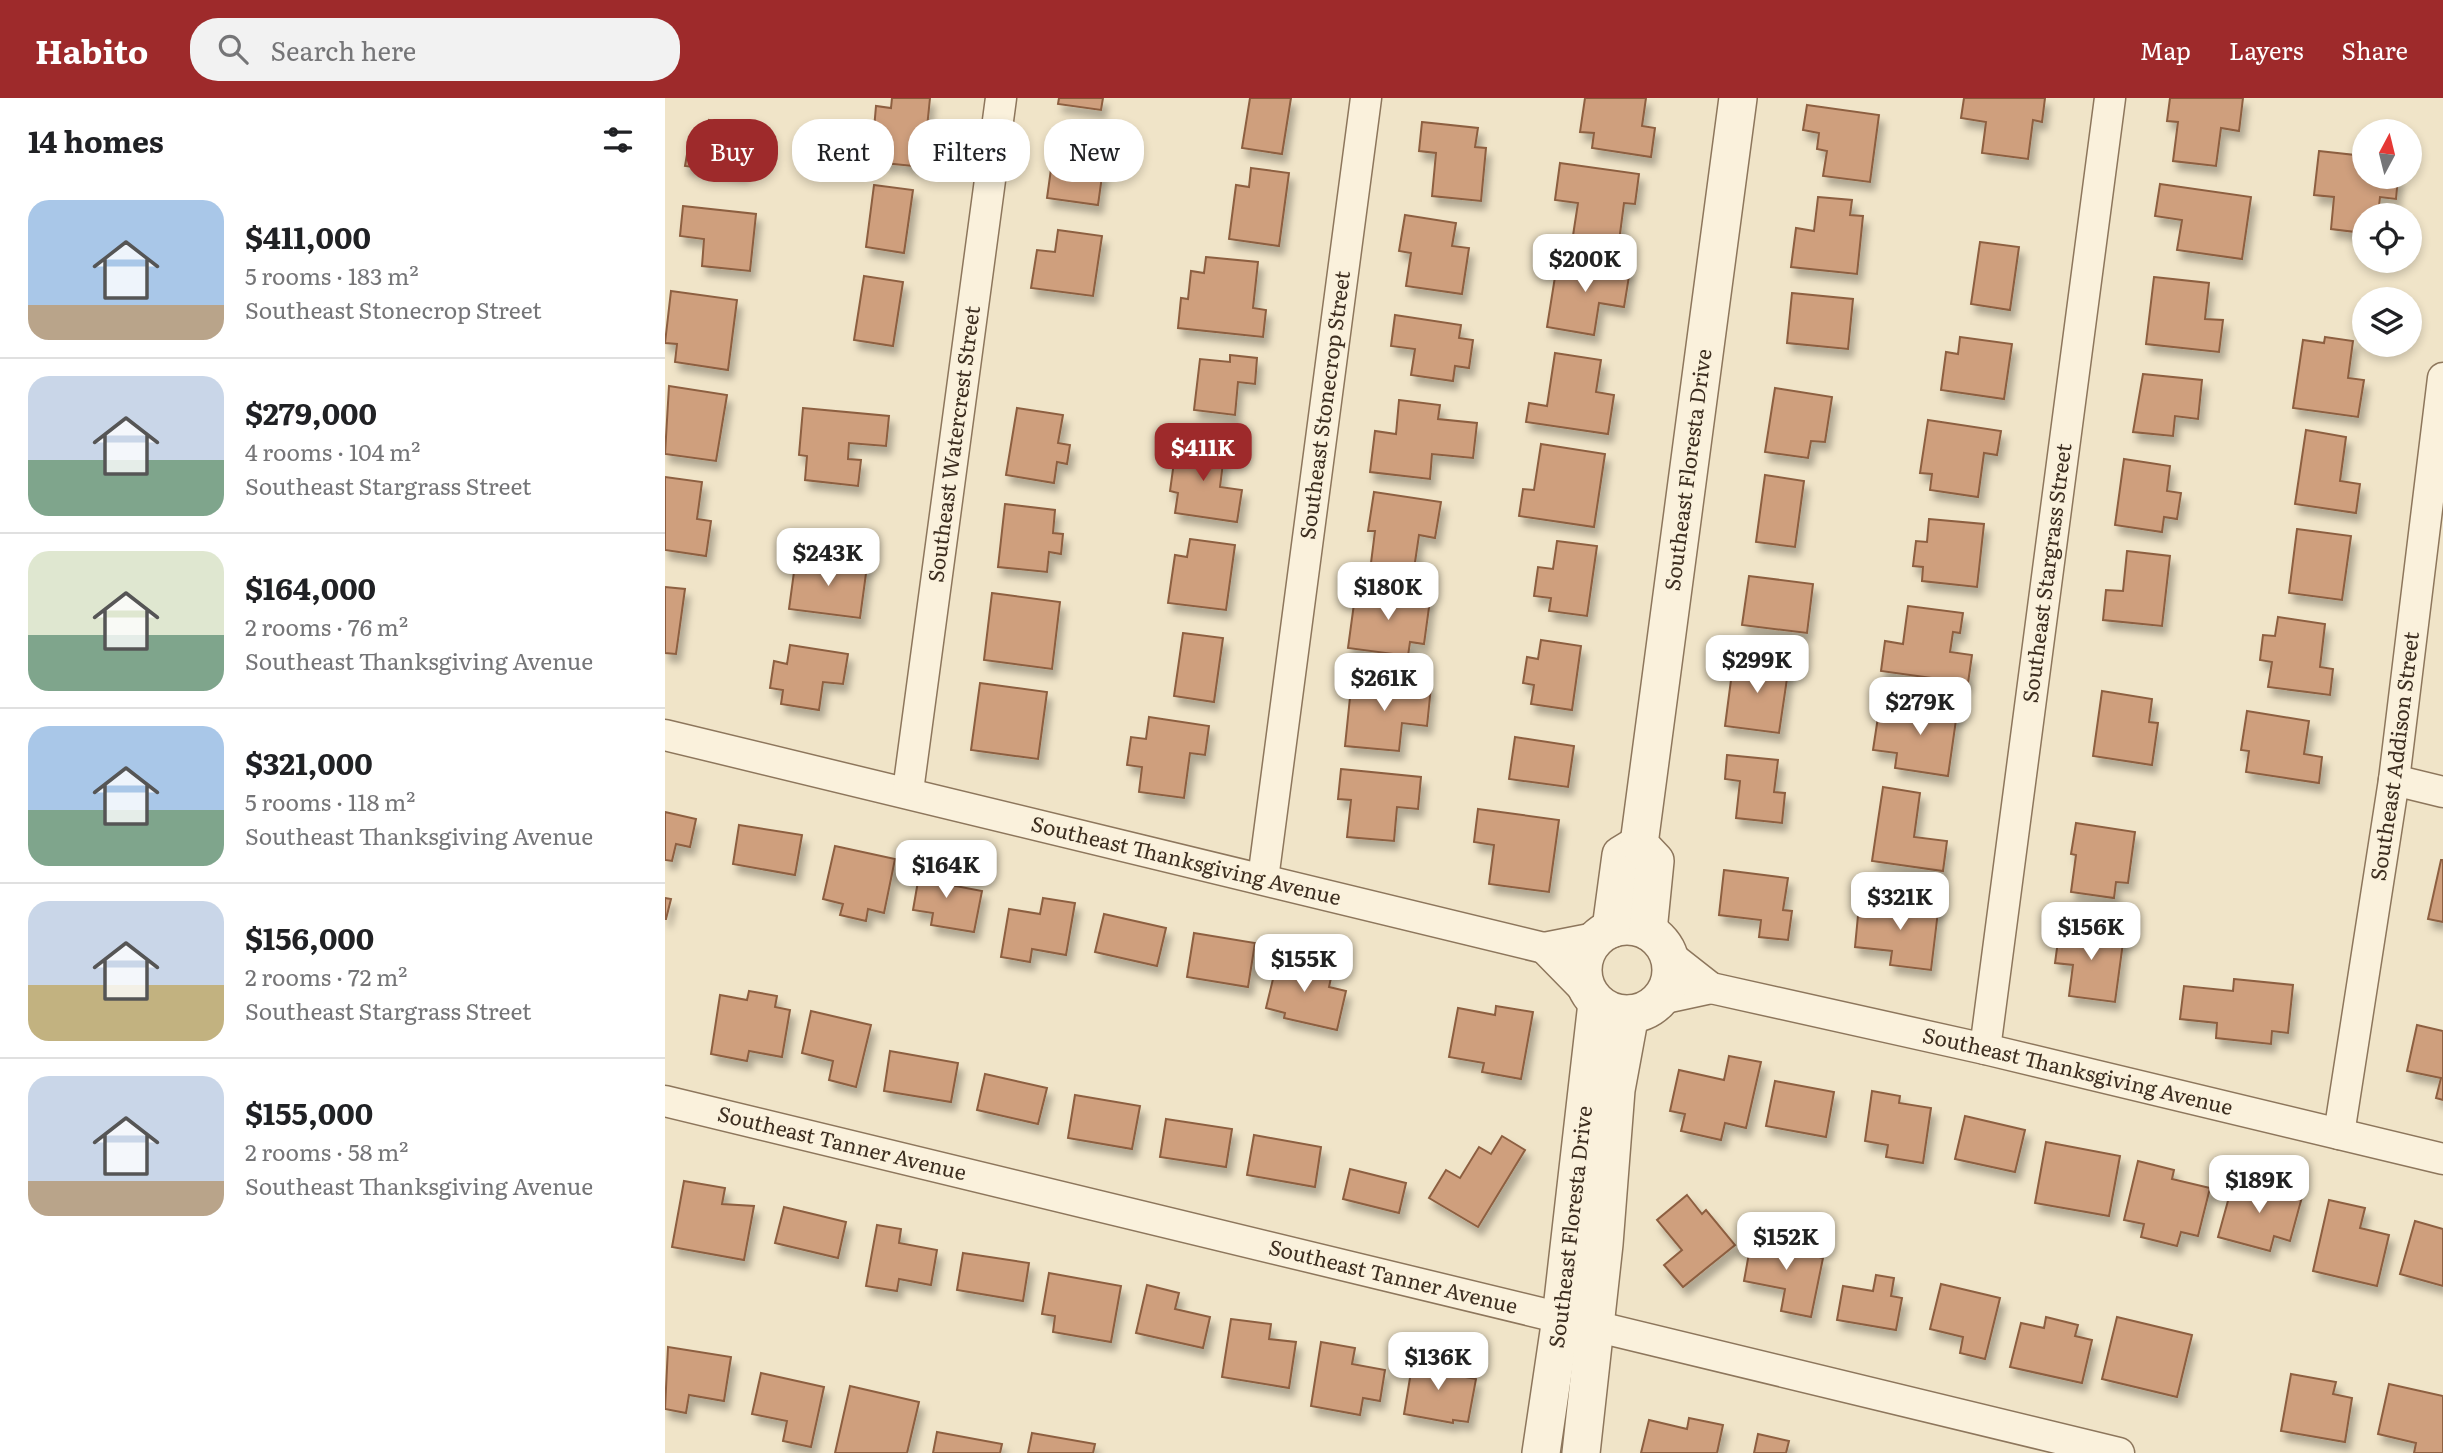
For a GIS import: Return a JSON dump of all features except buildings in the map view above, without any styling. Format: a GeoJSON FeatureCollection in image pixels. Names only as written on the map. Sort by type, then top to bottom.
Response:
{"type":"FeatureCollection","features":[{"type":"Feature","properties":{"kind":"street","name":"Southeast Watercrest Street"},"geometry":{"type":"LineString","coordinates":[[908,791],[1001,98]]}},
{"type":"Feature","properties":{"kind":"street","name":"Southeast Stonecrop Street"},"geometry":{"type":"LineString","coordinates":[[1263,879],[1366,98]]}},
{"type":"Feature","properties":{"kind":"street","name":"Southeast Floresta Drive"},"geometry":{"type":"LineString","coordinates":[[1639,844],[1738,98]]}},
{"type":"Feature","properties":{"kind":"street","name":"Southeast Stargrass Street"},"geometry":{"type":"LineString","coordinates":[[1985,1049],[2110,98]]}},
{"type":"Feature","properties":{"kind":"street","name":"Southeast Addison Street"},"geometry":{"type":"LineString","coordinates":[[2339,1134],[2394,780],[2443,378]]}},
{"type":"Feature","properties":{"kind":"street","name":"Southeast Thanksgiving Avenue"},"geometry":{"type":"LineString","coordinates":[[665,735],[908,791],[1544,948],[1603,933]]}},
{"type":"Feature","properties":{"kind":"street"},"geometry":{"type":"LineString","coordinates":[[2394,780],[2443,792]]}},
{"type":"Feature","properties":{"kind":"street"},"geometry":{"type":"LineString","coordinates":[[1619,1003],[1584,985],[1583,960],[1603,933],[1621,855],[1639,844],[1655,861],[1658,943]]}},
{"type":"Feature","properties":{"kind":"street"},"geometry":{"type":"LineString","coordinates":[[1603,933],[1631,926],[1658,943]]}},
{"type":"Feature","properties":{"kind":"street","name":"Southeast Thanksgiving Avenue"},"geometry":{"type":"LineString","coordinates":[[1658,943],[1711,988]]}},
{"type":"Feature","properties":{"kind":"street","name":"Southeast Floresta Drive"},"geometry":{"type":"LineString","coordinates":[[1541,1453],[1578,1323],[1616,1090],[1619,1003],[1671,981],[1658,943]]}},
{"type":"Feature","properties":{"kind":"street"},"geometry":{"type":"LineString","coordinates":[[1544,948],[1619,1003]]}},
{"type":"Feature","properties":{"kind":"street","name":"Southeast Thanksgiving Avenue"},"geometry":{"type":"LineString","coordinates":[[1619,1003],[1711,988],[1985,1049],[2443,1159]]}},
{"type":"Feature","properties":{"kind":"street","name":"Southeast Tanner Avenue"},"geometry":{"type":"LineString","coordinates":[[665,1101],[2119,1453]]}},
{"type":"Feature","properties":{"kind":"street","name":"Southeast Floresta Drive"},"geometry":{"type":"LineString","coordinates":[[1578,1323],[1581,1453]]}}]}
